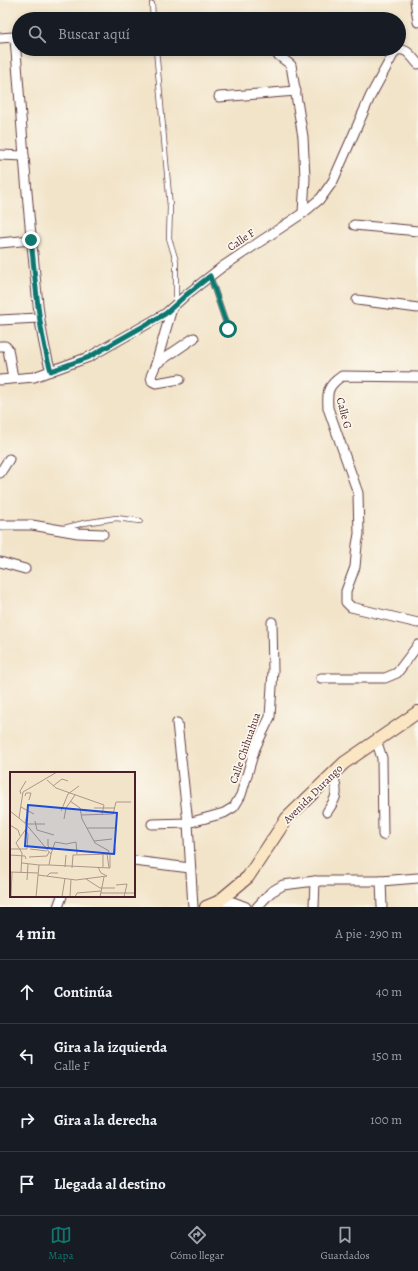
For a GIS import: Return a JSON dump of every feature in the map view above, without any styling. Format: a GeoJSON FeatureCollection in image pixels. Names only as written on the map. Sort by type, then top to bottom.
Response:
{"type":"FeatureCollection","features":[{"type":"Feature","properties":{"kind":"main road","name":"Avenida Durango"},"geometry":{"type":"LineString","coordinates":[[206,907],[218,902],[248,877],[287,818],[344,762],[418,712]]}},
{"type":"Feature","properties":{"kind":"street"},"geometry":{"type":"LineString","coordinates":[[415,0],[418,22]]}},
{"type":"Feature","properties":{"kind":"street"},"geometry":{"type":"LineString","coordinates":[[0,38],[12,38]]}},
{"type":"Feature","properties":{"kind":"street","name":"Calle F"},"geometry":{"type":"LineString","coordinates":[[406,50],[418,64]]}},
{"type":"Feature","properties":{"kind":"street"},"geometry":{"type":"LineString","coordinates":[[16,56],[31,240],[39,318],[51,371]]}},
{"type":"Feature","properties":{"kind":"street"},"geometry":{"type":"LineString","coordinates":[[279,56],[292,66],[296,91],[303,137],[305,178],[303,213]]}},
{"type":"Feature","properties":{"kind":"street","name":"Calle F"},"geometry":{"type":"LineString","coordinates":[[0,380],[34,376],[89,357],[165,314],[210,276],[303,213],[321,198],[333,181],[370,97],[392,56]]}},
{"type":"Feature","properties":{"kind":"street"},"geometry":{"type":"LineString","coordinates":[[220,98],[296,91]]}},
{"type":"Feature","properties":{"kind":"street"},"geometry":{"type":"LineString","coordinates":[[0,155],[24,156]]}},
{"type":"Feature","properties":{"kind":"street"},"geometry":{"type":"LineString","coordinates":[[354,225],[418,231]]}},
{"type":"Feature","properties":{"kind":"street"},"geometry":{"type":"LineString","coordinates":[[0,243],[31,240]]}},
{"type":"Feature","properties":{"kind":"street"},"geometry":{"type":"LineString","coordinates":[[357,300],[418,308]]}},
{"type":"Feature","properties":{"kind":"street"},"geometry":{"type":"LineString","coordinates":[[174,306],[151,376],[152,381],[156,383],[180,379]]}},
{"type":"Feature","properties":{"kind":"street"},"geometry":{"type":"LineString","coordinates":[[0,320],[39,318]]}},
{"type":"Feature","properties":{"kind":"street"},"geometry":{"type":"LineString","coordinates":[[156,364],[194,338]]}},
{"type":"Feature","properties":{"kind":"street"},"geometry":{"type":"LineString","coordinates":[[0,346],[5,346],[8,349],[13,378]]}},
{"type":"Feature","properties":{"kind":"street","name":"Calle G"},"geometry":{"type":"LineString","coordinates":[[418,377],[342,376],[332,383],[327,394],[328,408],[358,493],[359,534],[355,567],[345,596],[346,602],[351,607],[418,623]]}},
{"type":"Feature","properties":{"kind":"street"},"geometry":{"type":"LineString","coordinates":[[0,473],[9,460]]}},
{"type":"Feature","properties":{"kind":"street"},"geometry":{"type":"LineString","coordinates":[[0,525],[32,525],[78,533],[103,534]]}},
{"type":"Feature","properties":{"kind":"street"},"geometry":{"type":"LineString","coordinates":[[0,562],[26,569]]}},
{"type":"Feature","properties":{"kind":"street","name":"Calle Chihuahua"},"geometry":{"type":"LineString","coordinates":[[152,824],[188,823],[224,813],[234,807],[241,795],[255,748],[270,717],[273,671],[272,622]]}},
{"type":"Feature","properties":{"kind":"street"},"geometry":{"type":"LineString","coordinates":[[320,678],[385,678],[397,673],[418,645]]}},
{"type":"Feature","properties":{"kind":"street"},"geometry":{"type":"LineString","coordinates":[[177,723],[188,823],[193,907]]}},
{"type":"Feature","properties":{"kind":"street"},"geometry":{"type":"LineString","coordinates":[[376,740],[382,758],[384,835]]}},
{"type":"Feature","properties":{"kind":"street"},"geometry":{"type":"LineString","coordinates":[[327,812],[335,800],[337,788],[333,774]]}},
{"type":"Feature","properties":{"kind":"street"},"geometry":{"type":"LineString","coordinates":[[135,861],[190,868]]}},
{"type":"Feature","properties":{"kind":"street"},"geometry":{"type":"LineString","coordinates":[[257,907],[271,892],[283,885],[315,881],[381,881],[418,878]]}},
{"type":"Feature","properties":{"kind":"street"},"geometry":{"type":"LineString","coordinates":[[314,907],[315,881]]}},
{"type":"Feature","properties":{"kind":"street"},"geometry":{"type":"LineString","coordinates":[[381,881],[382,907]]}},
{"type":"Feature","properties":{"kind":"street"},"geometry":{"type":"LineString","coordinates":[[58,907],[62,897]]}},
{"type":"Feature","properties":{"kind":"street"},"geometry":{"type":"LineString","coordinates":[[218,902],[233,902],[246,907]]}},
{"type":"Feature","properties":{"kind":"lane"},"geometry":{"type":"LineString","coordinates":[[152,4],[153,12]]}},
{"type":"Feature","properties":{"kind":"lane"},"geometry":{"type":"LineString","coordinates":[[157,56],[170,206],[169,238],[176,261],[174,306]]}},
{"type":"Feature","properties":{"kind":"lane"},"geometry":{"type":"LineString","coordinates":[[210,276],[228,329]]}},
{"type":"Feature","properties":{"kind":"lane"},"geometry":{"type":"LineString","coordinates":[[59,530],[84,523],[116,518],[140,521]]}},
{"type":"Feature","properties":{"kind":"route"},"geometry":{"type":"LineString","coordinates":[[31,240],[39,318],[51,371],[89,357],[165,314],[210,276],[228,329]]}}]}
